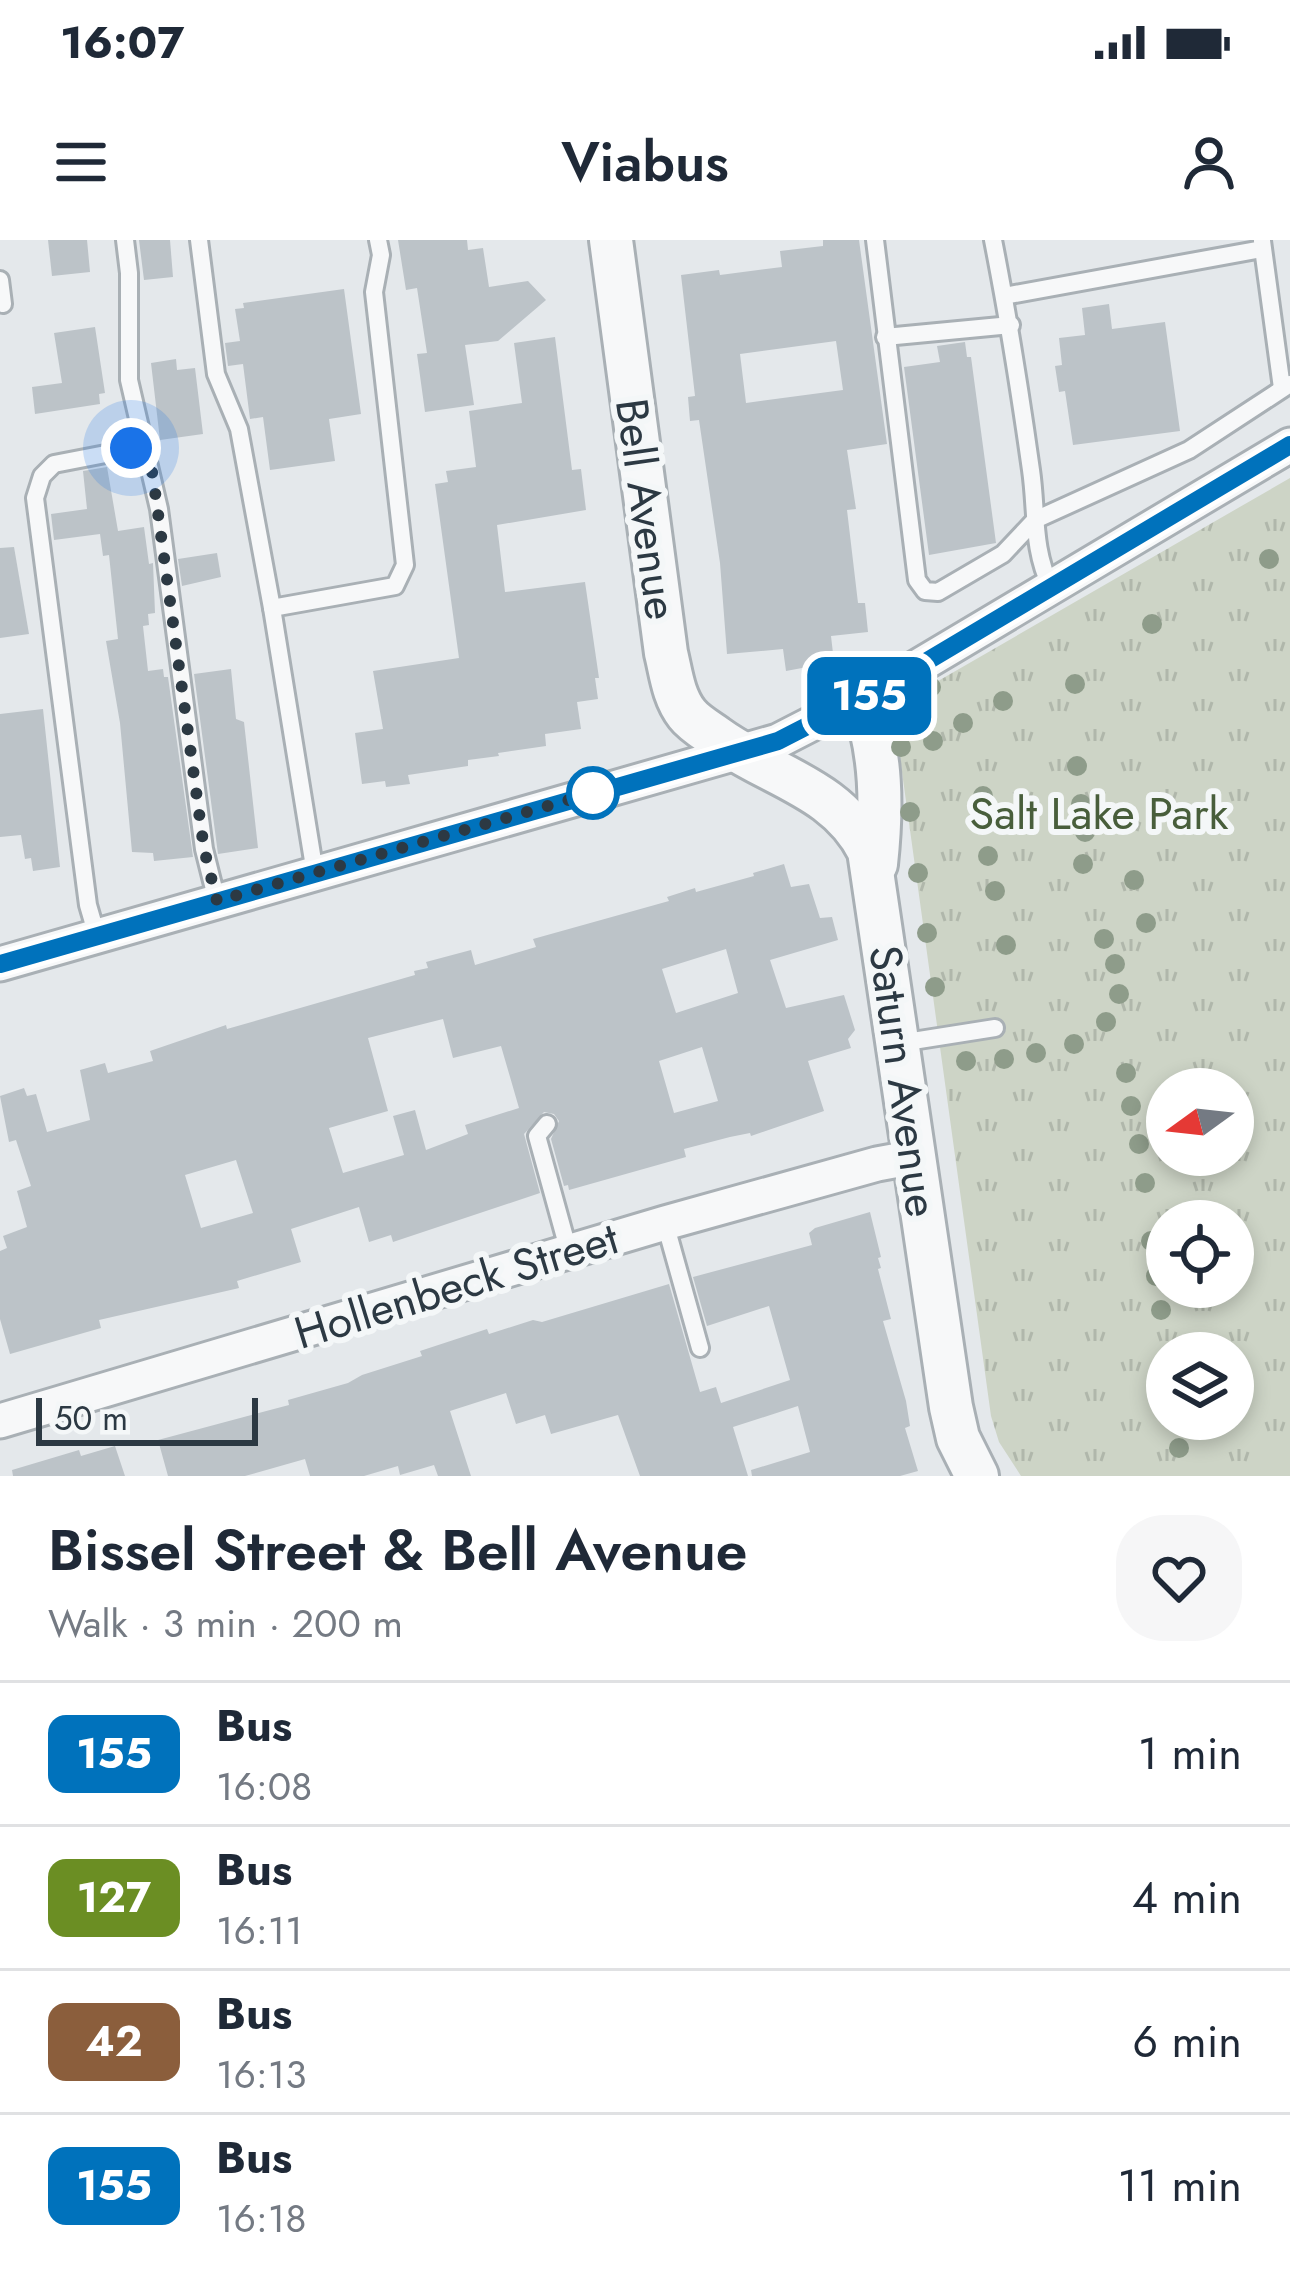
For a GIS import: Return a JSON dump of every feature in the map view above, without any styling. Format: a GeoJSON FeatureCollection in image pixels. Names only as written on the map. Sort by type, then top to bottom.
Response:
{"type":"FeatureCollection","features":[{"type":"Feature","properties":{"kind":"street","name":"Bell Avenue"},"geometry":{"type":"LineString","coordinates":[[611,240],[676,697],[688,717],[736,751]]}},
{"type":"Feature","properties":{"kind":"street"},"geometry":{"type":"LineString","coordinates":[[0,964],[778,741],[862,699],[1290,445]]}},
{"type":"Feature","properties":{"kind":"street"},"geometry":{"type":"LineString","coordinates":[[862,699],[872,724],[882,807],[875,871]]}},
{"type":"Feature","properties":{"kind":"street","name":"Saturn Avenue"},"geometry":{"type":"LineString","coordinates":[[736,751],[841,809],[858,829],[875,871],[951,1407],[958,1438],[977,1476]]}},
{"type":"Feature","properties":{"kind":"street","name":"Hollenbeck Street"},"geometry":{"type":"LineString","coordinates":[[0,1421],[665,1222],[915,1157]]}},
{"type":"Feature","properties":{"kind":"lane"},"geometry":{"type":"LineString","coordinates":[[124,240],[129,273],[129,380],[147,446],[204,849],[217,901]]}},
{"type":"Feature","properties":{"kind":"lane"},"geometry":{"type":"LineString","coordinates":[[199,240],[216,374],[239,429],[315,873]]}},
{"type":"Feature","properties":{"kind":"lane"},"geometry":{"type":"LineString","coordinates":[[272,608],[395,586],[405,565],[374,292],[379,240]]}},
{"type":"Feature","properties":{"kind":"lane"},"geometry":{"type":"LineString","coordinates":[[875,240],[917,580],[925,591],[938,592],[1004,554],[1035,520],[1189,450],[1286,386],[1262,244],[1004,296]]}},
{"type":"Feature","properties":{"kind":"lane"},"geometry":{"type":"LineString","coordinates":[[992,240],[1011,325],[1036,552],[1051,587]]}},
{"type":"Feature","properties":{"kind":"lane"},"geometry":{"type":"LineString","coordinates":[[0,280],[3,304]]}},
{"type":"Feature","properties":{"kind":"lane"},"geometry":{"type":"LineString","coordinates":[[885,337],[1011,325]]}},
{"type":"Feature","properties":{"kind":"lane"},"geometry":{"type":"LineString","coordinates":[[97,936],[88,905],[35,498],[42,476],[54,464],[147,446]]}},
{"type":"Feature","properties":{"kind":"lane"},"geometry":{"type":"LineString","coordinates":[[899,1043],[994,1028]]}},
{"type":"Feature","properties":{"kind":"lane"},"geometry":{"type":"LineString","coordinates":[[547,1124],[537,1136],[568,1252]]}},
{"type":"Feature","properties":{"kind":"lane"},"geometry":{"type":"LineString","coordinates":[[665,1222],[700,1348]]}},
{"type":"Feature","properties":{"kind":"green space","name":"Salt Lake Park"},"geometry":{"type":"Polygon","coordinates":[[[1290,478],[1290,1476],[1021,1476],[999,1442],[991,1416],[893,707],[1290,478]]]}},
{"type":"Feature","properties":{"kind":"building"},"geometry":{"type":"Polygon","coordinates":[[[48,240],[87,240],[90,272],[52,276],[48,240]]]}},
{"type":"Feature","properties":{"kind":"building"},"geometry":{"type":"Polygon","coordinates":[[[139,240],[170,240],[173,277],[144,280],[139,240]]]}},
{"type":"Feature","properties":{"kind":"building"},"geometry":{"type":"Polygon","coordinates":[[[398,240],[467,240],[468,250],[483,248],[489,287],[528,281],[546,300],[498,341],[465,345],[474,405],[425,412],[417,354],[427,353],[417,288],[406,290],[398,240]]]}},
{"type":"Feature","properties":{"kind":"building"},"geometry":{"type":"Polygon","coordinates":[[[823,240],[859,240],[887,444],[847,450],[856,509],[847,510],[858,603],[865,603],[868,632],[831,636],[834,662],[786,671],[783,649],[727,654],[720,563],[699,420],[690,421],[688,397],[695,396],[681,275],[782,267],[780,251],[823,246],[823,240]],[[836,341],[740,354],[746,403],[843,390],[836,341]]]}},
{"type":"Feature","properties":{"kind":"building"},"geometry":{"type":"Polygon","coordinates":[[[344,289],[361,414],[329,419],[335,461],[270,470],[263,417],[250,419],[243,364],[228,366],[225,343],[240,341],[235,309],[244,308],[243,303],[344,289]]]}},
{"type":"Feature","properties":{"kind":"building"},"geometry":{"type":"Polygon","coordinates":[[[1109,304],[1112,329],[1165,322],[1180,431],[1073,445],[1065,391],[1059,392],[1055,366],[1062,365],[1059,338],[1085,335],[1082,308],[1109,304]]]}},
{"type":"Feature","properties":{"kind":"building"},"geometry":{"type":"Polygon","coordinates":[[[95,327],[105,393],[99,394],[100,404],[35,414],[32,387],[62,383],[54,333],[95,327]]]}},
{"type":"Feature","properties":{"kind":"building"},"geometry":{"type":"Polygon","coordinates":[[[555,337],[572,470],[581,469],[586,510],[497,525],[505,592],[585,582],[598,699],[577,702],[581,729],[545,734],[546,746],[408,775],[410,784],[362,784],[355,733],[383,729],[373,671],[459,658],[435,484],[448,482],[446,471],[476,467],[469,411],[522,403],[514,343],[555,337]]]}},
{"type":"Feature","properties":{"kind":"building"},"geometry":{"type":"Polygon","coordinates":[[[965,342],[967,357],[971,357],[996,543],[929,555],[904,367],[940,362],[937,346],[965,342]]]}},
{"type":"Feature","properties":{"kind":"building"},"geometry":{"type":"Polygon","coordinates":[[[176,359],[177,370],[195,368],[203,434],[160,440],[151,363],[176,359]]]}},
{"type":"Feature","properties":{"kind":"building"},"geometry":{"type":"Polygon","coordinates":[[[107,467],[118,531],[144,527],[149,564],[153,563],[155,613],[148,614],[149,625],[143,626],[148,671],[163,669],[168,677],[193,857],[154,861],[153,853],[132,852],[120,723],[106,641],[118,639],[109,555],[103,556],[100,534],[54,540],[51,514],[87,509],[83,471],[107,467]]]}},
{"type":"Feature","properties":{"kind":"building"},"geometry":{"type":"Polygon","coordinates":[[[14,547],[29,634],[0,638],[0,548],[14,547]]]}},
{"type":"Feature","properties":{"kind":"building"},"geometry":{"type":"Polygon","coordinates":[[[217,553],[221,577],[182,586],[178,559],[217,553]]]}},
{"type":"Feature","properties":{"kind":"building"},"geometry":{"type":"Polygon","coordinates":[[[231,669],[236,719],[244,722],[258,848],[218,854],[194,674],[231,669]]]}},
{"type":"Feature","properties":{"kind":"building"},"geometry":{"type":"Polygon","coordinates":[[[43,709],[60,867],[33,871],[31,858],[25,859],[21,835],[0,837],[0,714],[43,709]]]}},
{"type":"Feature","properties":{"kind":"building"},"geometry":{"type":"Polygon","coordinates":[[[784,864],[791,887],[809,884],[820,918],[832,917],[838,940],[770,960],[786,1008],[844,995],[855,1030],[848,1039],[851,1048],[808,1061],[824,1111],[751,1136],[684,1149],[686,1157],[569,1190],[551,1139],[559,1121],[544,1112],[524,1134],[540,1193],[393,1242],[391,1235],[369,1242],[359,1207],[291,1229],[301,1262],[237,1281],[239,1288],[99,1320],[101,1328],[10,1354],[0,1319],[0,1251],[7,1248],[3,1236],[27,1227],[17,1191],[31,1186],[16,1140],[9,1142],[0,1096],[24,1088],[27,1096],[36,1094],[47,1132],[90,1120],[80,1070],[105,1063],[108,1073],[153,1061],[150,1051],[226,1025],[227,1029],[415,975],[414,971],[428,968],[426,962],[471,950],[475,965],[536,947],[533,939],[784,864]],[[726,949],[662,969],[676,1013],[738,993],[726,949]],[[443,1019],[368,1038],[388,1111],[329,1128],[343,1173],[404,1155],[393,1116],[415,1110],[426,1150],[468,1134],[465,1125],[519,1108],[501,1046],[453,1058],[443,1019]],[[702,1047],[659,1061],[674,1113],[718,1101],[702,1047]],[[236,1160],[185,1175],[201,1228],[253,1213],[236,1160]]]}},
{"type":"Feature","properties":{"kind":"building"},"geometry":{"type":"Polygon","coordinates":[[[870,1212],[891,1319],[883,1321],[906,1401],[910,1426],[905,1428],[918,1471],[900,1476],[752,1476],[751,1470],[810,1452],[798,1406],[733,1427],[748,1476],[640,1476],[618,1415],[551,1434],[545,1415],[516,1424],[506,1393],[450,1411],[471,1476],[438,1476],[434,1465],[400,1475],[398,1466],[364,1476],[310,1476],[305,1459],[245,1476],[168,1476],[158,1440],[289,1405],[288,1400],[348,1383],[422,1356],[420,1351],[487,1329],[489,1334],[533,1320],[542,1322],[669,1284],[700,1392],[716,1387],[721,1403],[790,1380],[769,1306],[707,1326],[693,1277],[812,1245],[809,1233],[815,1228],[870,1212]]]}},
{"type":"Feature","properties":{"kind":"building"},"geometry":{"type":"Polygon","coordinates":[[[115,1446],[125,1476],[13,1476],[12,1470],[79,1450],[81,1456],[115,1446]]]}},
{"type":"Feature","properties":{"kind":"bus line","name":"155"},"geometry":{"type":"LineString","coordinates":[[0,964],[778,741],[887,685],[1290,445]]}},
{"type":"Feature","properties":{"kind":"route"},"geometry":{"type":"LineString","coordinates":[[131,448],[147,446],[153,477],[204,849],[217,901],[593,793]]}}]}
